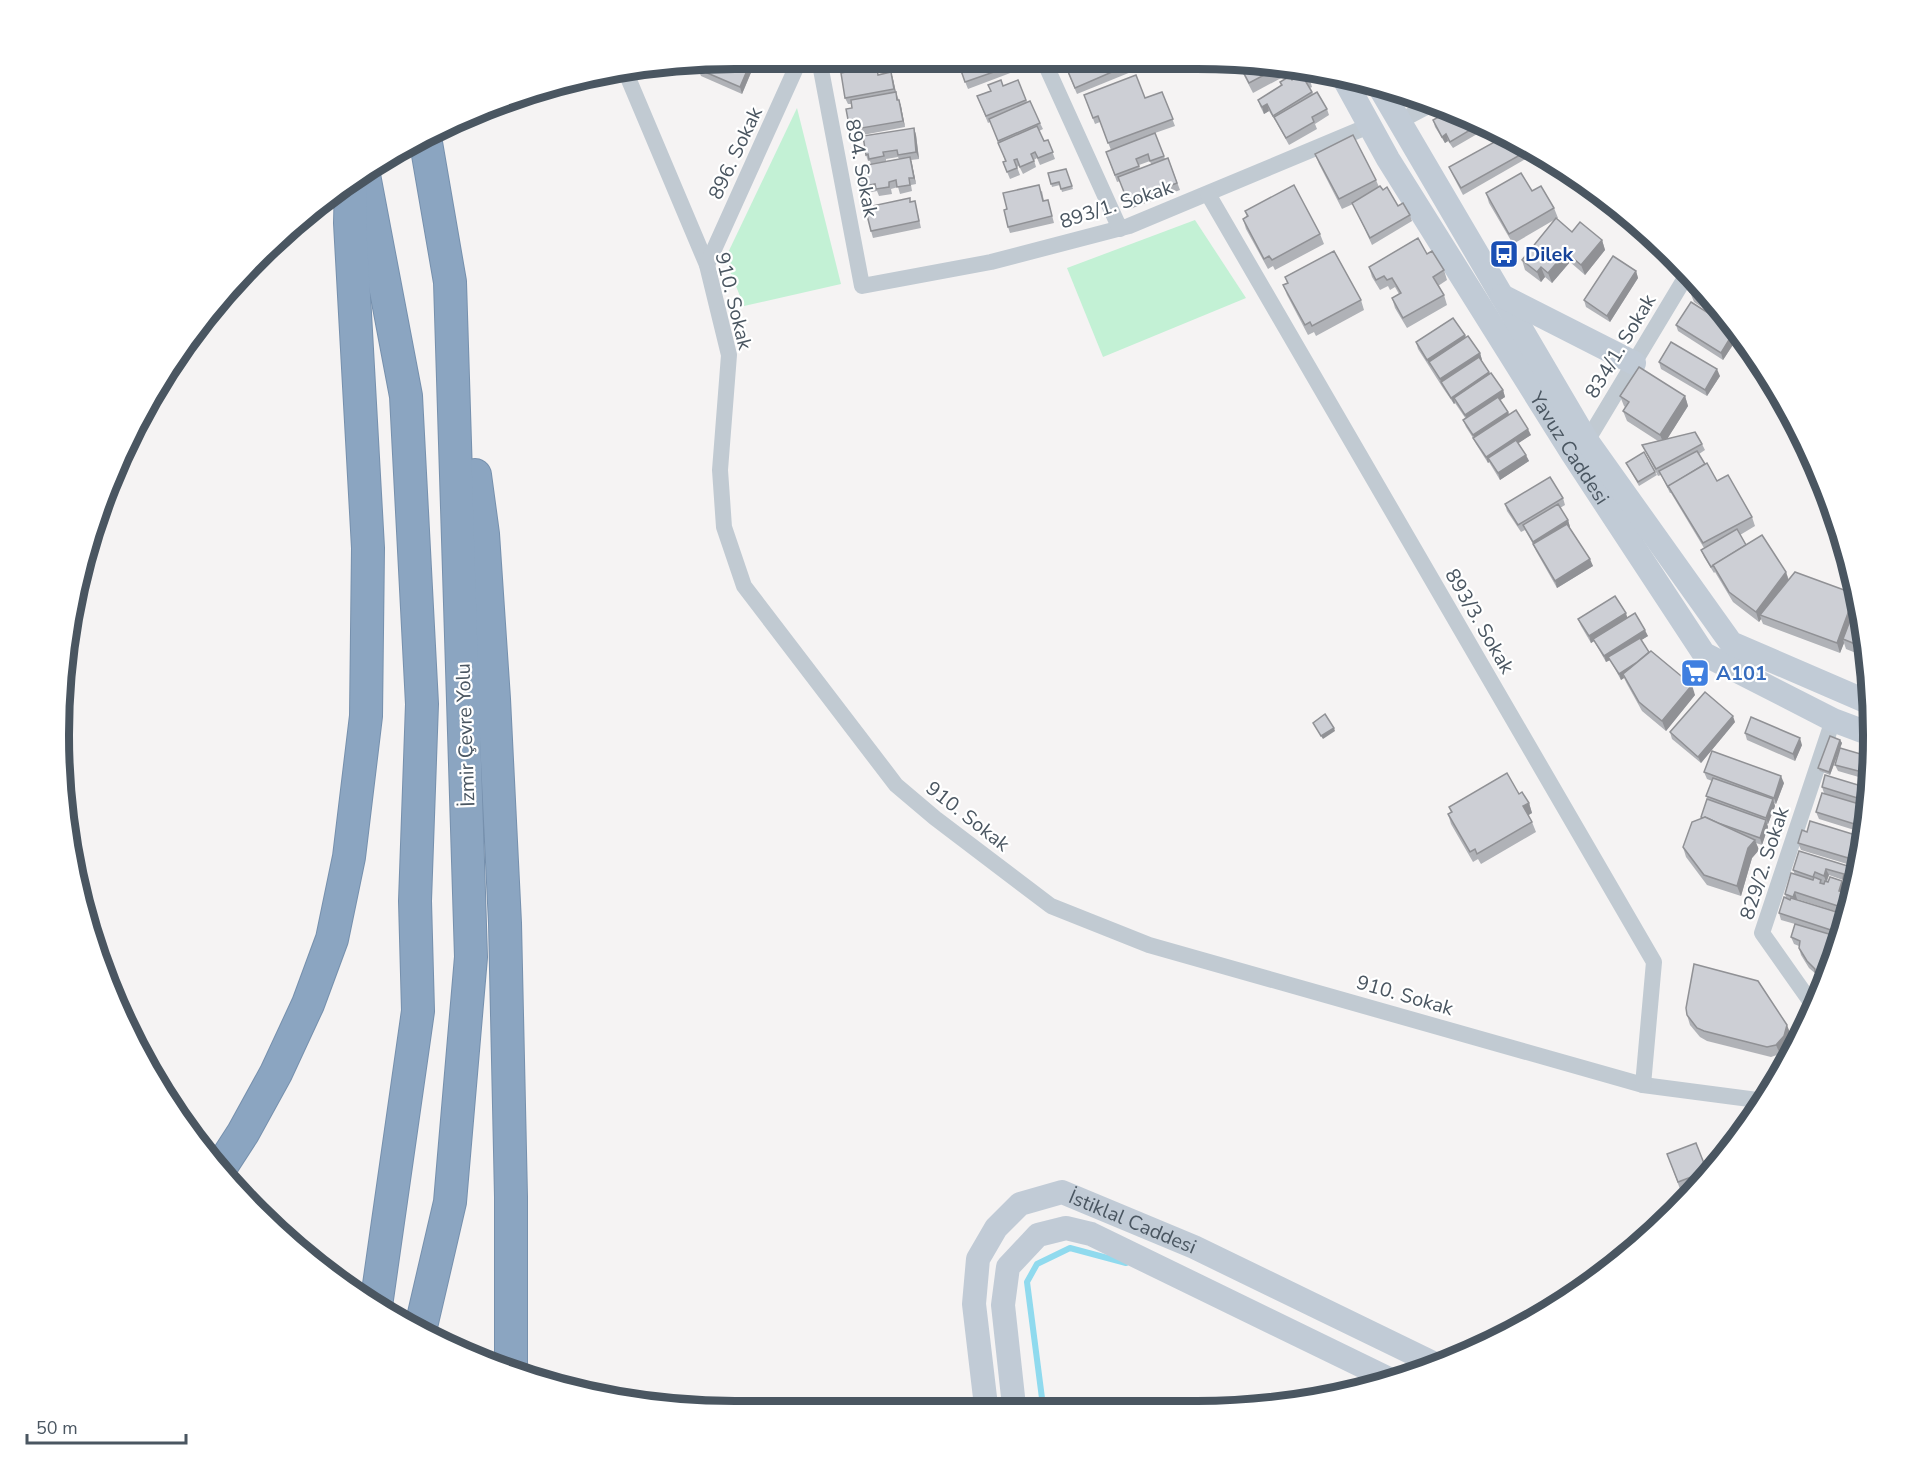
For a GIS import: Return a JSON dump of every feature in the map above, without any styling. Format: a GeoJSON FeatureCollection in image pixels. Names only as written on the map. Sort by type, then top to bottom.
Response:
{"type":"FeatureCollection","features":[{"type":"Feature","properties":{"kind":"highway","name":"İzmir Çevre Yolu"},"geometry":{"type":"LineString","coordinates":[[422,1323],[450,1202],[471,957],[450,282],[426,145]]}},
{"type":"Feature","properties":{"kind":"highway"},"geometry":{"type":"LineString","coordinates":[[365,181],[406,396],[422,704],[415,901],[417,1011],[377,1297]]}},
{"type":"Feature","properties":{"kind":"highway"},"geometry":{"type":"LineString","coordinates":[[224,1162],[276,1073],[308,1004],[332,939],[349,858],[366,716],[368,548],[350,223],[351,192]]}},
{"type":"Feature","properties":{"kind":"highway"},"geometry":{"type":"LineString","coordinates":[[450,282],[483,534],[494,699],[506,958],[511,1197],[511,1362]]}},
{"type":"Feature","properties":{"kind":"main road","name":"Yavuz Caddesi"},"geometry":{"type":"LineString","coordinates":[[1349,87],[1388,159],[1580,447],[1704,654],[1833,720],[1863,731]]}},
{"type":"Feature","properties":{"kind":"main road","name":"Yavuz Caddesi"},"geometry":{"type":"LineString","coordinates":[[1384,96],[1502,296],[1580,447],[1731,643],[1862,700]]}},
{"type":"Feature","properties":{"kind":"main road"},"geometry":{"type":"LineString","coordinates":[[1502,296],[1634,363]]}},
{"type":"Feature","properties":{"kind":"main road","name":"İstiklal Caddesi"},"geometry":{"type":"LineString","coordinates":[[985,1401],[975,1304],[978,1259],[996,1228],[1020,1204],[1062,1192],[1194,1247],[1427,1360]]}},
{"type":"Feature","properties":{"kind":"main road","name":"İstiklal Caddesi"},"geometry":{"type":"LineString","coordinates":[[1013,1401],[1003,1305],[1008,1267],[1038,1235],[1066,1228],[1091,1234],[1380,1375]]}},
{"type":"Feature","properties":{"kind":"street","name":"896. Sokak"},"geometry":{"type":"LineString","coordinates":[[707,265],[795,69]]}},
{"type":"Feature","properties":{"kind":"street","name":"894. Sokak"},"geometry":{"type":"LineString","coordinates":[[821,69],[862,286]]}},
{"type":"Feature","properties":{"kind":"street"},"geometry":{"type":"LineString","coordinates":[[1048,69],[1120,229]]}},
{"type":"Feature","properties":{"kind":"street","name":"910. Sokak"},"geometry":{"type":"LineString","coordinates":[[628,78],[707,265],[729,355],[720,470],[724,528],[744,586],[896,785],[935,818],[1051,906],[1149,945],[1643,1085],[1754,1100]]}},
{"type":"Feature","properties":{"kind":"street"},"geometry":{"type":"LineString","coordinates":[[1398,122],[1423,109]]}},
{"type":"Feature","properties":{"kind":"street","name":"893/1. Sokak"},"geometry":{"type":"LineString","coordinates":[[862,286],[991,262],[1120,229],[1371,125]]}},
{"type":"Feature","properties":{"kind":"street","name":"893/3. Sokak"},"geometry":{"type":"LineString","coordinates":[[1208,194],[1653,962],[1643,1085]]}},
{"type":"Feature","properties":{"kind":"street","name":"834/1. Sokak"},"geometry":{"type":"LineString","coordinates":[[1580,447],[1683,281]]}},
{"type":"Feature","properties":{"kind":"street","name":"829/2. Sokak"},"geometry":{"type":"LineString","coordinates":[[1808,998],[1762,933],[1833,720]]}},
{"type":"Feature","properties":{"kind":"green space"},"geometry":{"type":"Polygon","coordinates":[[[797,108],[841,284],[744,306],[725,259],[797,108]]]}},
{"type":"Feature","properties":{"kind":"green space"},"geometry":{"type":"Polygon","coordinates":[[[1195,220],[1246,298],[1103,357],[1067,268],[1195,220]]]}},
{"type":"Feature","properties":{"kind":"building"},"geometry":{"type":"Polygon","coordinates":[[[748,69],[740,87],[700,70],[748,69]]]}},
{"type":"Feature","properties":{"kind":"building"},"geometry":{"type":"Polygon","coordinates":[[[860,69],[861,72],[877,69],[878,75],[891,72],[894,89],[845,98],[841,73],[860,69]]]}},
{"type":"Feature","properties":{"kind":"building"},"geometry":{"type":"Polygon","coordinates":[[[960,69],[1002,69],[965,82],[960,69]]]}},
{"type":"Feature","properties":{"kind":"building"},"geometry":{"type":"Polygon","coordinates":[[[1067,69],[1119,69],[1075,88],[1067,69]]]}},
{"type":"Feature","properties":{"kind":"building"},"geometry":{"type":"Polygon","coordinates":[[[1242,70],[1268,73],[1249,83],[1242,70]]]}},
{"type":"Feature","properties":{"kind":"building"},"geometry":{"type":"Polygon","coordinates":[[[1136,75],[1145,98],[1162,92],[1173,119],[1108,143],[1098,116],[1093,118],[1084,95],[1136,75]]]}},
{"type":"Feature","properties":{"kind":"building"},"geometry":{"type":"Polygon","coordinates":[[[1290,76],[1292,80],[1295,78],[1309,79],[1306,82],[1312,92],[1273,116],[1267,104],[1262,107],[1258,100],[1282,85],[1280,82],[1290,76]]]}},
{"type":"Feature","properties":{"kind":"building"},"geometry":{"type":"Polygon","coordinates":[[[1001,80],[1003,86],[1018,80],[1026,100],[986,116],[977,96],[991,91],[988,85],[1001,80]]]}},
{"type":"Feature","properties":{"kind":"building"},"geometry":{"type":"Polygon","coordinates":[[[896,92],[903,121],[850,130],[846,109],[852,108],[851,100],[896,92]]]}},
{"type":"Feature","properties":{"kind":"building"},"geometry":{"type":"Polygon","coordinates":[[[1317,92],[1327,109],[1312,117],[1314,122],[1286,138],[1274,117],[1317,92]]]}},
{"type":"Feature","properties":{"kind":"building"},"geometry":{"type":"Polygon","coordinates":[[[1030,101],[1040,123],[998,141],[989,119],[1030,101]]]}},
{"type":"Feature","properties":{"kind":"building"},"geometry":{"type":"Polygon","coordinates":[[[1441,116],[1472,129],[1450,142],[1446,134],[1442,137],[1433,120],[1441,116]]]}},
{"type":"Feature","properties":{"kind":"building"},"geometry":{"type":"Polygon","coordinates":[[[1037,126],[1044,141],[1048,140],[1053,152],[1038,158],[1035,152],[1031,154],[1034,161],[1020,167],[1017,159],[1014,160],[1017,168],[1007,172],[1003,162],[1006,161],[998,143],[1037,126]]]}},
{"type":"Feature","properties":{"kind":"building"},"geometry":{"type":"Polygon","coordinates":[[[914,128],[916,152],[898,155],[897,150],[883,152],[884,156],[869,159],[868,154],[866,155],[863,136],[914,128]]]}},
{"type":"Feature","properties":{"kind":"building"},"geometry":{"type":"Polygon","coordinates":[[[1155,133],[1164,156],[1150,161],[1148,154],[1136,159],[1139,166],[1115,175],[1106,152],[1155,133]]]}},
{"type":"Feature","properties":{"kind":"building"},"geometry":{"type":"Polygon","coordinates":[[[1353,135],[1376,180],[1339,199],[1315,154],[1353,135]]]}},
{"type":"Feature","properties":{"kind":"building"},"geometry":{"type":"Polygon","coordinates":[[[1497,141],[1522,154],[1461,188],[1449,167],[1497,141]]]}},
{"type":"Feature","properties":{"kind":"building"},"geometry":{"type":"Polygon","coordinates":[[[910,157],[914,178],[909,178],[910,185],[897,187],[896,180],[889,182],[889,187],[876,189],[875,184],[860,187],[856,167],[910,157]]]}},
{"type":"Feature","properties":{"kind":"building"},"geometry":{"type":"Polygon","coordinates":[[[1168,158],[1177,183],[1128,202],[1118,177],[1168,158]]]}},
{"type":"Feature","properties":{"kind":"building"},"geometry":{"type":"Polygon","coordinates":[[[1066,169],[1072,186],[1061,189],[1059,182],[1051,184],[1048,173],[1066,169]]]}},
{"type":"Feature","properties":{"kind":"building"},"geometry":{"type":"Polygon","coordinates":[[[1521,173],[1532,191],[1541,186],[1554,208],[1509,234],[1486,193],[1521,173]]]}},
{"type":"Feature","properties":{"kind":"building"},"geometry":{"type":"Polygon","coordinates":[[[1039,185],[1043,201],[1048,200],[1052,216],[1008,227],[1003,193],[1039,185]]]}},
{"type":"Feature","properties":{"kind":"building"},"geometry":{"type":"Polygon","coordinates":[[[1294,185],[1320,234],[1272,260],[1269,256],[1264,259],[1243,219],[1248,216],[1245,211],[1294,185]]]}},
{"type":"Feature","properties":{"kind":"building"},"geometry":{"type":"Polygon","coordinates":[[[1380,186],[1383,190],[1387,187],[1398,206],[1403,203],[1410,215],[1370,238],[1352,203],[1380,186]]]}},
{"type":"Feature","properties":{"kind":"building"},"geometry":{"type":"Polygon","coordinates":[[[910,198],[910,202],[915,201],[919,221],[871,231],[866,211],[872,210],[872,206],[910,198]]]}},
{"type":"Feature","properties":{"kind":"building"},"geometry":{"type":"Polygon","coordinates":[[[1556,218],[1572,232],[1580,222],[1602,240],[1581,265],[1566,252],[1548,273],[1541,267],[1537,272],[1522,260],[1556,218]]]}},
{"type":"Feature","properties":{"kind":"building"},"geometry":{"type":"Polygon","coordinates":[[[1418,238],[1427,254],[1432,251],[1444,270],[1433,277],[1444,295],[1403,318],[1392,298],[1401,293],[1392,278],[1387,280],[1384,276],[1376,280],[1369,267],[1418,238]]]}},
{"type":"Feature","properties":{"kind":"building"},"geometry":{"type":"Polygon","coordinates":[[[1334,251],[1361,300],[1312,326],[1310,322],[1305,325],[1283,285],[1288,283],[1285,277],[1334,251]]]}},
{"type":"Feature","properties":{"kind":"building"},"geometry":{"type":"Polygon","coordinates":[[[1613,256],[1636,271],[1607,316],[1584,300],[1613,256]]]}},
{"type":"Feature","properties":{"kind":"building"},"geometry":{"type":"Polygon","coordinates":[[[1691,302],[1715,317],[1730,337],[1721,353],[1676,325],[1691,302]]]}},
{"type":"Feature","properties":{"kind":"building"},"geometry":{"type":"Polygon","coordinates":[[[1453,318],[1465,335],[1427,360],[1416,342],[1453,318]]]}},
{"type":"Feature","properties":{"kind":"building"},"geometry":{"type":"Polygon","coordinates":[[[1468,336],[1480,353],[1440,379],[1429,362],[1468,336]]]}},
{"type":"Feature","properties":{"kind":"building"},"geometry":{"type":"Polygon","coordinates":[[[1671,342],[1717,369],[1705,390],[1659,362],[1671,342]]]}},
{"type":"Feature","properties":{"kind":"building"},"geometry":{"type":"Polygon","coordinates":[[[1479,357],[1489,372],[1451,398],[1441,382],[1479,357]]]}},
{"type":"Feature","properties":{"kind":"building"},"geometry":{"type":"Polygon","coordinates":[[[1639,367],[1685,396],[1660,435],[1623,411],[1629,402],[1620,396],[1639,367]]]}},
{"type":"Feature","properties":{"kind":"building"},"geometry":{"type":"Polygon","coordinates":[[[1491,373],[1503,390],[1465,415],[1454,398],[1491,373]]]}},
{"type":"Feature","properties":{"kind":"building"},"geometry":{"type":"Polygon","coordinates":[[[1498,397],[1508,412],[1473,435],[1463,420],[1498,397]]]}},
{"type":"Feature","properties":{"kind":"building"},"geometry":{"type":"Polygon","coordinates":[[[1516,410],[1528,429],[1486,457],[1473,438],[1516,410]]]}},
{"type":"Feature","properties":{"kind":"building"},"geometry":{"type":"Polygon","coordinates":[[[1695,432],[1702,444],[1656,469],[1642,445],[1695,432]]]}},
{"type":"Feature","properties":{"kind":"building"},"geometry":{"type":"Polygon","coordinates":[[[1516,440],[1526,455],[1498,473],[1488,458],[1516,440]]]}},
{"type":"Feature","properties":{"kind":"building"},"geometry":{"type":"Polygon","coordinates":[[[1697,451],[1705,464],[1668,487],[1659,471],[1697,451]]]}},
{"type":"Feature","properties":{"kind":"building"},"geometry":{"type":"Polygon","coordinates":[[[1644,452],[1655,472],[1638,482],[1626,463],[1644,452]]]}},
{"type":"Feature","properties":{"kind":"building"},"geometry":{"type":"Polygon","coordinates":[[[1707,463],[1717,481],[1728,475],[1752,517],[1703,543],[1668,486],[1707,463]]]}},
{"type":"Feature","properties":{"kind":"building"},"geometry":{"type":"Polygon","coordinates":[[[1550,477],[1563,498],[1518,525],[1505,504],[1550,477]]]}},
{"type":"Feature","properties":{"kind":"building"},"geometry":{"type":"Polygon","coordinates":[[[1558,504],[1568,520],[1533,542],[1523,525],[1558,504]]]}},
{"type":"Feature","properties":{"kind":"building"},"geometry":{"type":"Polygon","coordinates":[[[1567,524],[1590,559],[1555,581],[1533,544],[1567,524]]]}},
{"type":"Feature","properties":{"kind":"building"},"geometry":{"type":"Polygon","coordinates":[[[1737,529],[1746,545],[1711,567],[1701,550],[1737,529]]]}},
{"type":"Feature","properties":{"kind":"building"},"geometry":{"type":"Polygon","coordinates":[[[1762,535],[1786,572],[1756,612],[1729,592],[1713,565],[1762,535]]]}},
{"type":"Feature","properties":{"kind":"building"},"geometry":{"type":"Polygon","coordinates":[[[1795,572],[1847,591],[1850,607],[1837,643],[1760,615],[1795,572]]]}},
{"type":"Feature","properties":{"kind":"building"},"geometry":{"type":"Polygon","coordinates":[[[1615,596],[1626,613],[1589,636],[1578,619],[1615,596]]]}},
{"type":"Feature","properties":{"kind":"building"},"geometry":{"type":"Polygon","coordinates":[[[1635,613],[1645,630],[1604,656],[1593,639],[1635,613]]]}},
{"type":"Feature","properties":{"kind":"building"},"geometry":{"type":"Polygon","coordinates":[[[1852,616],[1856,644],[1843,639],[1852,616]]]}},
{"type":"Feature","properties":{"kind":"building"},"geometry":{"type":"Polygon","coordinates":[[[1640,638],[1649,652],[1619,674],[1608,657],[1640,638]]]}},
{"type":"Feature","properties":{"kind":"building"},"geometry":{"type":"Polygon","coordinates":[[[1651,651],[1692,685],[1662,721],[1639,702],[1623,674],[1651,651]]]}},
{"type":"Feature","properties":{"kind":"building"},"geometry":{"type":"Polygon","coordinates":[[[1705,692],[1733,716],[1698,757],[1670,732],[1705,692]]]}},
{"type":"Feature","properties":{"kind":"building"},"geometry":{"type":"Polygon","coordinates":[[[1325,714],[1334,728],[1321,736],[1313,723],[1325,714]]]}},
{"type":"Feature","properties":{"kind":"building"},"geometry":{"type":"Polygon","coordinates":[[[1751,717],[1800,738],[1793,754],[1745,733],[1751,717]]]}},
{"type":"Feature","properties":{"kind":"building"},"geometry":{"type":"Polygon","coordinates":[[[1830,736],[1840,740],[1829,772],[1818,768],[1830,736]]]}},
{"type":"Feature","properties":{"kind":"building"},"geometry":{"type":"Polygon","coordinates":[[[1840,748],[1863,755],[1862,772],[1835,765],[1840,748]]]}},
{"type":"Feature","properties":{"kind":"building"},"geometry":{"type":"Polygon","coordinates":[[[1712,751],[1781,776],[1774,798],[1704,772],[1712,751]]]}},
{"type":"Feature","properties":{"kind":"building"},"geometry":{"type":"Polygon","coordinates":[[[1507,773],[1519,794],[1522,792],[1529,803],[1523,806],[1532,822],[1477,854],[1475,849],[1470,852],[1448,814],[1452,812],[1449,807],[1507,773]]]}},
{"type":"Feature","properties":{"kind":"building"},"geometry":{"type":"Polygon","coordinates":[[[1825,775],[1861,786],[1860,799],[1822,787],[1825,775]]]}},
{"type":"Feature","properties":{"kind":"building"},"geometry":{"type":"Polygon","coordinates":[[[1713,778],[1773,799],[1766,818],[1706,796],[1713,778]]]}},
{"type":"Feature","properties":{"kind":"building"},"geometry":{"type":"Polygon","coordinates":[[[1822,793],[1859,804],[1857,825],[1816,812],[1822,793]]]}},
{"type":"Feature","properties":{"kind":"building"},"geometry":{"type":"Polygon","coordinates":[[[1707,799],[1766,820],[1760,838],[1701,817],[1707,799]]]}},
{"type":"Feature","properties":{"kind":"building"},"geometry":{"type":"Polygon","coordinates":[[[1705,817],[1755,840],[1748,848],[1737,886],[1704,875],[1683,847],[1692,822],[1705,817]]]}},
{"type":"Feature","properties":{"kind":"building"},"geometry":{"type":"Polygon","coordinates":[[[1810,821],[1855,835],[1851,859],[1798,843],[1802,830],[1807,832],[1810,821]]]}},
{"type":"Feature","properties":{"kind":"building"},"geometry":{"type":"Polygon","coordinates":[[[1799,851],[1850,867],[1846,880],[1843,879],[1844,874],[1826,869],[1824,876],[1815,872],[1813,877],[1793,870],[1799,851]]]}},
{"type":"Feature","properties":{"kind":"building"},"geometry":{"type":"Polygon","coordinates":[[[1791,873],[1813,880],[1814,877],[1824,884],[1830,877],[1842,881],[1839,891],[1843,892],[1838,906],[1795,892],[1793,897],[1785,894],[1791,873]]]}},
{"type":"Feature","properties":{"kind":"building"},"geometry":{"type":"Polygon","coordinates":[[[1784,897],[1838,913],[1833,931],[1779,913],[1784,897]]]}},
{"type":"Feature","properties":{"kind":"building"},"geometry":{"type":"Polygon","coordinates":[[[1795,924],[1832,935],[1819,973],[1815,972],[1799,948],[1800,941],[1791,937],[1795,924]]]}},
{"type":"Feature","properties":{"kind":"building"},"geometry":{"type":"Polygon","coordinates":[[[1694,964],[1758,981],[1787,1025],[1784,1036],[1776,1045],[1767,1047],[1697,1028],[1687,1015],[1686,1008],[1694,964]]]}},
{"type":"Feature","properties":{"kind":"building"},"geometry":{"type":"Polygon","coordinates":[[[1696,1143],[1705,1165],[1697,1175],[1678,1182],[1667,1154],[1696,1143]]]}},
{"type":"Feature","properties":{"kind":"waterway"},"geometry":{"type":"LineString","coordinates":[[1042,1401],[1027,1282],[1037,1264],[1070,1248],[1126,1263]]}},
{"type":"Feature","properties":{"kind":"place","name":"Dilek"},"geometry":{"type":"Point","coordinates":[1504,254]}},
{"type":"Feature","properties":{"kind":"place","name":"A101"},"geometry":{"type":"Point","coordinates":[1695,673]}}]}
